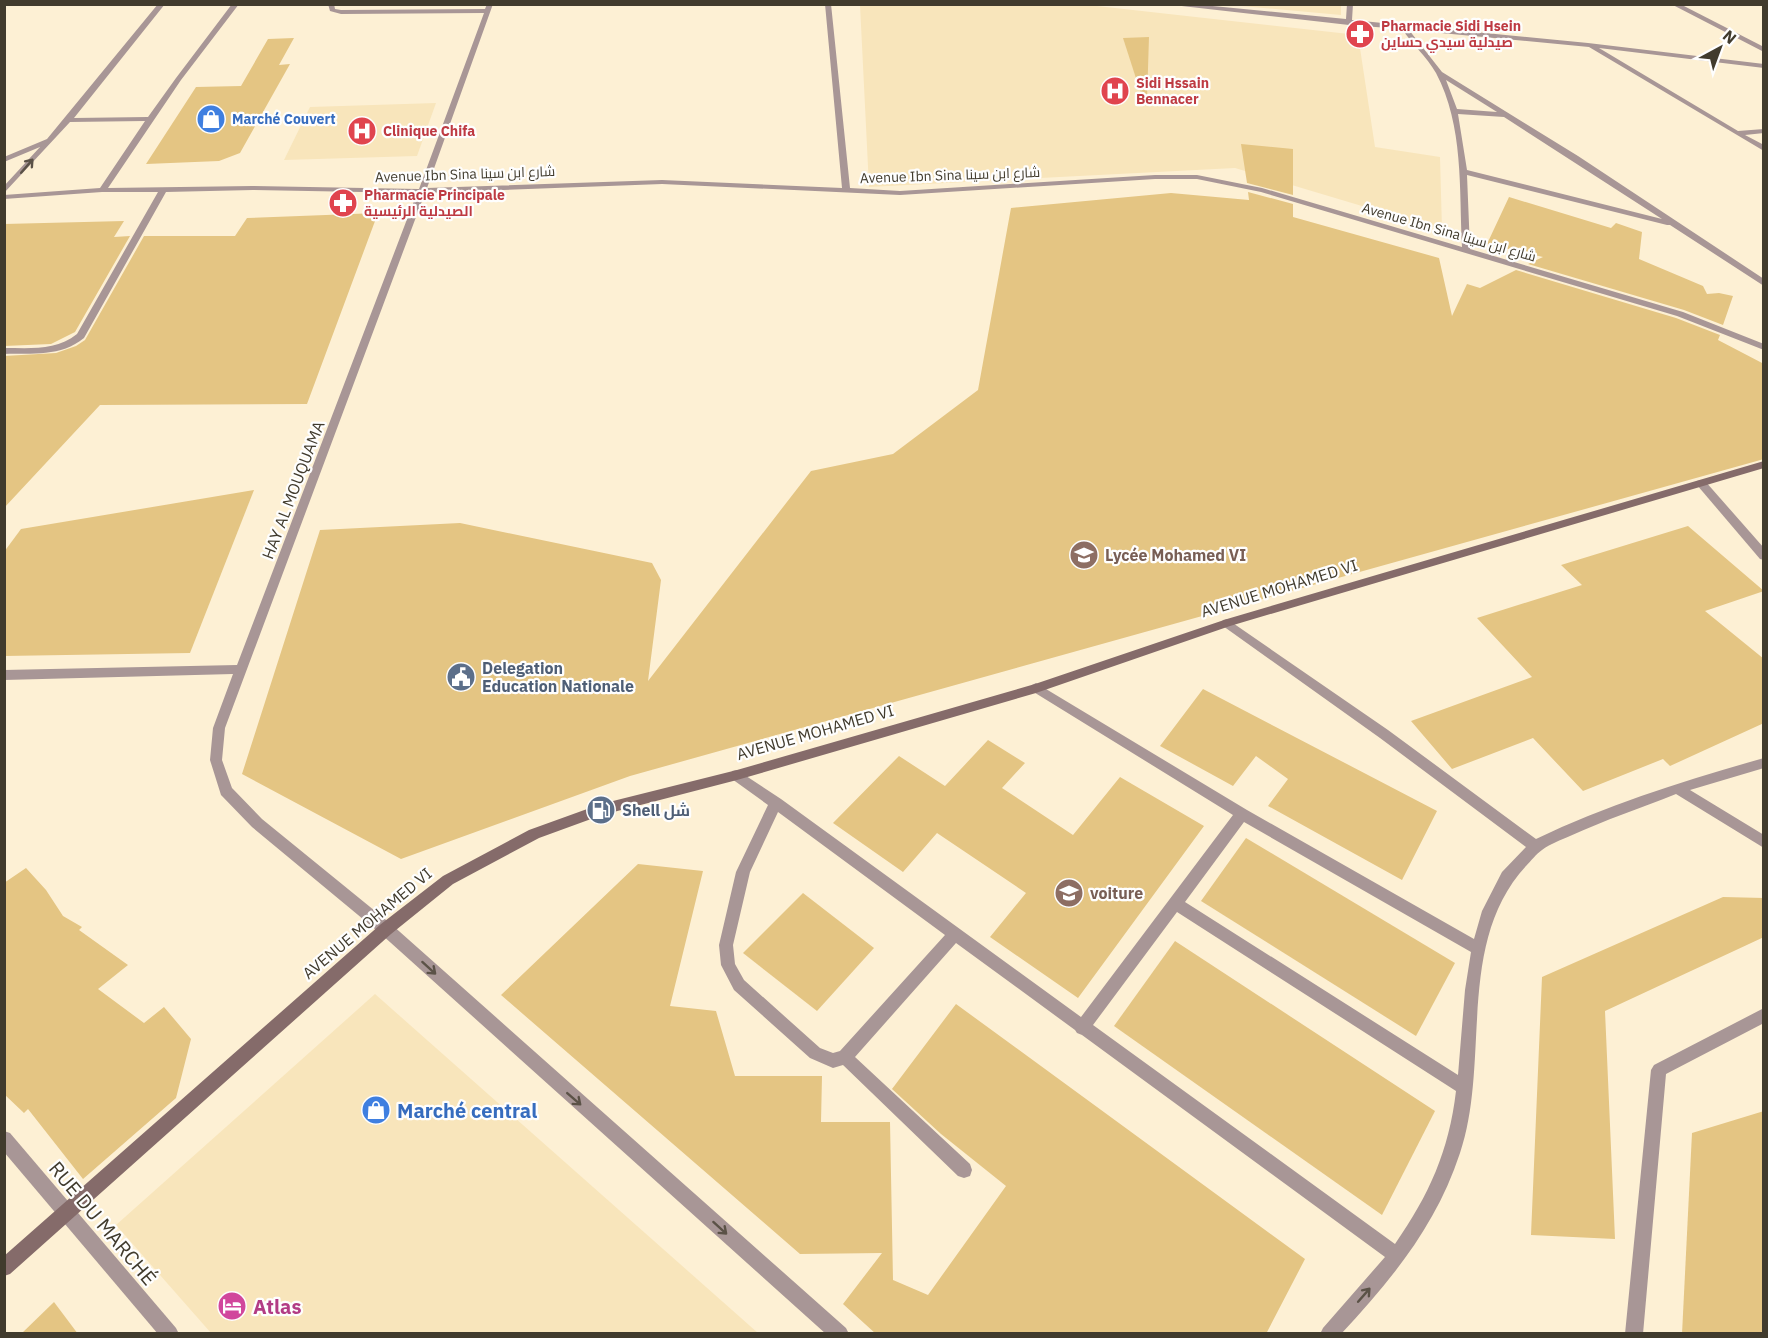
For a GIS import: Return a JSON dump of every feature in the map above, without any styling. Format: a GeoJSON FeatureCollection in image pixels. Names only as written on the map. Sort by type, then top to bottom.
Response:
{"type":"FeatureCollection","features":[{"type":"Feature","properties":{"kind":"main road","name":"AVENUE MOHAMED VI"},"geometry":{"type":"LineString","coordinates":[[4,1268],[386,929],[448,880],[534,834],[601,810],[737,775],[1036,688],[1227,623],[1764,464]]}},
{"type":"Feature","properties":{"kind":"street"},"geometry":{"type":"LineString","coordinates":[[4,191],[68,120],[162,4]]}},
{"type":"Feature","properties":{"kind":"street"},"geometry":{"type":"LineString","coordinates":[[102,190],[178,79],[236,4]]}},
{"type":"Feature","properties":{"kind":"street"},"geometry":{"type":"LineString","coordinates":[[331,4],[332,10],[341,12],[489,8]]}},
{"type":"Feature","properties":{"kind":"street"},"geometry":{"type":"LineString","coordinates":[[828,4],[846,192]]}},
{"type":"Feature","properties":{"kind":"street"},"geometry":{"type":"LineString","coordinates":[[1167,4],[1405,29],[1588,45],[1764,66]]}},
{"type":"Feature","properties":{"kind":"street"},"geometry":{"type":"LineString","coordinates":[[1350,4],[1350,23]]}},
{"type":"Feature","properties":{"kind":"street"},"geometry":{"type":"LineString","coordinates":[[1674,4],[1764,50]]}},
{"type":"Feature","properties":{"kind":"street","name":"HAY AL MOUQUAMA"},"geometry":{"type":"LineString","coordinates":[[489,8],[219,728],[216,760],[226,791],[257,823],[386,929],[840,1334]]}},
{"type":"Feature","properties":{"kind":"street"},"geometry":{"type":"LineString","coordinates":[[1405,29],[1439,73],[1454,111],[1462,171],[1466,250]]}},
{"type":"Feature","properties":{"kind":"street"},"geometry":{"type":"LineString","coordinates":[[1588,45],[1764,148]]}},
{"type":"Feature","properties":{"kind":"street"},"geometry":{"type":"LineString","coordinates":[[1439,73],[1764,283]]}},
{"type":"Feature","properties":{"kind":"street"},"geometry":{"type":"LineString","coordinates":[[1454,111],[1505,115]]}},
{"type":"Feature","properties":{"kind":"street"},"geometry":{"type":"LineString","coordinates":[[68,120],[151,119]]}},
{"type":"Feature","properties":{"kind":"street"},"geometry":{"type":"LineString","coordinates":[[1738,133],[1764,130]]}},
{"type":"Feature","properties":{"kind":"street"},"geometry":{"type":"LineString","coordinates":[[4,160],[50,140]]}},
{"type":"Feature","properties":{"kind":"street"},"geometry":{"type":"LineString","coordinates":[[1462,171],[1678,226]]}},
{"type":"Feature","properties":{"kind":"street","name":"Avenue Ibn Sina شارع ابن سينا"},"geometry":{"type":"LineString","coordinates":[[4,197],[102,190],[253,188],[421,191],[583,183],[662,182],[900,193],[1155,177],[1197,177],[1262,190],[1680,314],[1764,347]]}},
{"type":"Feature","properties":{"kind":"street"},"geometry":{"type":"LineString","coordinates":[[4,351],[51,349],[75,343],[163,190]]}},
{"type":"Feature","properties":{"kind":"street"},"geometry":{"type":"LineString","coordinates":[[1701,483],[1764,556]]}},
{"type":"Feature","properties":{"kind":"street"},"geometry":{"type":"LineString","coordinates":[[1227,623],[1384,734],[1535,846]]}},
{"type":"Feature","properties":{"kind":"street"},"geometry":{"type":"LineString","coordinates":[[4,675],[242,669]]}},
{"type":"Feature","properties":{"kind":"street"},"geometry":{"type":"LineString","coordinates":[[1036,688],[1242,814],[1477,948]]}},
{"type":"Feature","properties":{"kind":"street"},"geometry":{"type":"LineString","coordinates":[[1329,1334],[1398,1256],[1436,1192],[1453,1152],[1460,1125],[1465,1088],[1477,948],[1499,886],[1535,846],[1677,788],[1764,763]]}},
{"type":"Feature","properties":{"kind":"street"},"geometry":{"type":"LineString","coordinates":[[737,775],[1398,1256]]}},
{"type":"Feature","properties":{"kind":"street"},"geometry":{"type":"LineString","coordinates":[[1677,788],[1764,842]]}},
{"type":"Feature","properties":{"kind":"street"},"geometry":{"type":"LineString","coordinates":[[776,803],[742,872],[726,945],[728,965],[739,985],[815,1053],[833,1061],[845,1057],[954,934]]}},
{"type":"Feature","properties":{"kind":"street"},"geometry":{"type":"LineString","coordinates":[[1082,1028],[1242,814]]}},
{"type":"Feature","properties":{"kind":"street"},"geometry":{"type":"LineString","coordinates":[[1175,903],[1465,1088]]}},
{"type":"Feature","properties":{"kind":"street"},"geometry":{"type":"LineString","coordinates":[[1634,1334],[1659,1070],[1764,1015]]}},
{"type":"Feature","properties":{"kind":"street"},"geometry":{"type":"LineString","coordinates":[[845,1057],[964,1170]]}},
{"type":"Feature","properties":{"kind":"street","name":"RUE DU MARCHÉ"},"geometry":{"type":"LineString","coordinates":[[4,1139],[170,1334]]}},
{"type":"Feature","properties":{"kind":"shaded area","name":"Sidi Hssain Bennacer"},"geometry":{"type":"Polygon","coordinates":[[[860,5],[1088,5],[1358,35],[1375,147],[1440,157],[1442,230],[1235,168],[869,187],[860,5]]]}},
{"type":"Feature","properties":{"kind":"shaded area"},"geometry":{"type":"Polygon","coordinates":[[[1230,5],[1341,5],[1341,15],[1230,5]]]}},
{"type":"Feature","properties":{"kind":"shaded area","name":"Clinique Chifa"},"geometry":{"type":"Polygon","coordinates":[[[436,103],[417,156],[284,160],[310,107],[436,103]]]}},
{"type":"Feature","properties":{"kind":"shaded area","name":"Marché central"},"geometry":{"type":"Polygon","coordinates":[[[375,994],[758,1333],[211,1333],[116,1225],[375,994]]]}},
{"type":"Feature","properties":{"kind":"building"},"geometry":{"type":"Polygon","coordinates":[[[1149,37],[1147,100],[1143,100],[1123,38],[1149,37]]]}},
{"type":"Feature","properties":{"kind":"building"},"geometry":{"type":"Polygon","coordinates":[[[294,38],[279,65],[290,64],[240,153],[219,161],[146,164],[196,87],[241,86],[268,39],[294,38]]]}},
{"type":"Feature","properties":{"kind":"building"},"geometry":{"type":"Polygon","coordinates":[[[1241,144],[1293,149],[1293,195],[1247,183],[1241,144]]]}},
{"type":"Feature","properties":{"kind":"building","name":"Lycée Mohamed VI"},"geometry":{"type":"Polygon","coordinates":[[[1248,192],[1293,204],[1293,217],[1439,258],[1452,316],[1467,284],[1480,288],[1516,270],[1676,318],[1720,335],[1718,340],[1764,364],[1764,459],[630,776],[401,859],[242,774],[320,530],[460,523],[652,563],[661,580],[648,681],[811,471],[893,454],[978,390],[1011,208],[1171,193],[1249,200],[1248,192]]]}},
{"type":"Feature","properties":{"kind":"building"},"geometry":{"type":"Polygon","coordinates":[[[1509,197],[1611,228],[1616,223],[1642,232],[1639,259],[1703,286],[1707,294],[1719,293],[1733,296],[1723,325],[1684,310],[1528,264],[1543,257],[1487,244],[1509,197]]]}},
{"type":"Feature","properties":{"kind":"building"},"geometry":{"type":"Polygon","coordinates":[[[378,213],[307,404],[100,405],[4,508],[4,356],[56,353],[85,340],[144,236],[235,236],[247,218],[378,213]]]}},
{"type":"Feature","properties":{"kind":"building"},"geometry":{"type":"Polygon","coordinates":[[[124,221],[114,237],[130,236],[75,332],[51,344],[4,346],[4,224],[124,221]]]}},
{"type":"Feature","properties":{"kind":"building"},"geometry":{"type":"Polygon","coordinates":[[[254,490],[190,653],[4,656],[4,552],[21,529],[254,490]]]}},
{"type":"Feature","properties":{"kind":"building"},"geometry":{"type":"Polygon","coordinates":[[[1688,526],[1764,591],[1705,611],[1764,659],[1764,723],[1670,766],[1663,759],[1583,791],[1533,738],[1452,769],[1411,721],[1532,677],[1477,618],[1582,585],[1561,565],[1688,526]]]}},
{"type":"Feature","properties":{"kind":"building"},"geometry":{"type":"Polygon","coordinates":[[[1203,689],[1437,811],[1402,880],[1268,806],[1288,779],[1256,756],[1233,786],[1160,746],[1203,689]]]}},
{"type":"Feature","properties":{"kind":"building"},"geometry":{"type":"Polygon","coordinates":[[[988,740],[1025,763],[1002,788],[1073,835],[1120,777],[1204,826],[1078,998],[990,937],[1026,893],[937,833],[903,872],[833,823],[899,756],[945,786],[988,740]]]}},
{"type":"Feature","properties":{"kind":"building"},"geometry":{"type":"Polygon","coordinates":[[[1246,838],[1455,963],[1416,1036],[1201,901],[1246,838]]]}},
{"type":"Feature","properties":{"kind":"building"},"geometry":{"type":"Polygon","coordinates":[[[638,864],[703,871],[670,1006],[716,1011],[735,1076],[822,1076],[821,1122],[890,1122],[893,1280],[928,1295],[1006,1186],[941,1134],[892,1089],[956,1004],[1305,1259],[1266,1334],[876,1334],[843,1304],[882,1253],[800,1254],[501,995],[638,864]]]}},
{"type":"Feature","properties":{"kind":"building"},"geometry":{"type":"Polygon","coordinates":[[[26,868],[46,890],[63,916],[82,927],[79,930],[128,965],[98,989],[144,1023],[164,1007],[191,1039],[176,1098],[83,1179],[28,1109],[24,1113],[4,1094],[4,883],[26,868]]]}},
{"type":"Feature","properties":{"kind":"building"},"geometry":{"type":"Polygon","coordinates":[[[803,893],[874,948],[817,1011],[743,953],[803,893]]]}},
{"type":"Feature","properties":{"kind":"building"},"geometry":{"type":"Polygon","coordinates":[[[1723,897],[1764,898],[1764,937],[1605,1011],[1615,1239],[1531,1235],[1542,977],[1723,897]]]}},
{"type":"Feature","properties":{"kind":"building"},"geometry":{"type":"Polygon","coordinates":[[[1175,941],[1435,1111],[1382,1215],[1114,1026],[1175,941]]]}},
{"type":"Feature","properties":{"kind":"building"},"geometry":{"type":"Polygon","coordinates":[[[1764,1111],[1764,1334],[1682,1334],[1692,1133],[1764,1111]]]}},
{"type":"Feature","properties":{"kind":"building"},"geometry":{"type":"Polygon","coordinates":[[[54,1302],[78,1334],[21,1334],[54,1302]]]}},
{"type":"Feature","properties":{"kind":"place","name":"Pharmacie Sidi Hsein صيدلية سيدي حساين"},"geometry":{"type":"Point","coordinates":[1360,34]}},
{"type":"Feature","properties":{"kind":"place","name":"Sidi Hssain Bennacer"},"geometry":{"type":"Point","coordinates":[1115,91]}},
{"type":"Feature","properties":{"kind":"place","name":"Marché Couvert"},"geometry":{"type":"Point","coordinates":[211,119]}},
{"type":"Feature","properties":{"kind":"place","name":"Clinique Chifa"},"geometry":{"type":"Point","coordinates":[362,131]}},
{"type":"Feature","properties":{"kind":"place","name":"Pharmacie Principale الصيدلية الرئيسية"},"geometry":{"type":"Point","coordinates":[343,203]}},
{"type":"Feature","properties":{"kind":"place","name":"Lycée Mohamed VI"},"geometry":{"type":"Point","coordinates":[1084,555]}},
{"type":"Feature","properties":{"kind":"place","name":"Delegation Education Nationale"},"geometry":{"type":"Point","coordinates":[461,677]}},
{"type":"Feature","properties":{"kind":"place","name":"Shell شل"},"geometry":{"type":"Point","coordinates":[601,810]}},
{"type":"Feature","properties":{"kind":"place","name":"voiture"},"geometry":{"type":"Point","coordinates":[1069,893]}},
{"type":"Feature","properties":{"kind":"place","name":"Marché central"},"geometry":{"type":"Point","coordinates":[376,1110]}},
{"type":"Feature","properties":{"kind":"place","name":"Atlas"},"geometry":{"type":"Point","coordinates":[232,1306]}}]}
